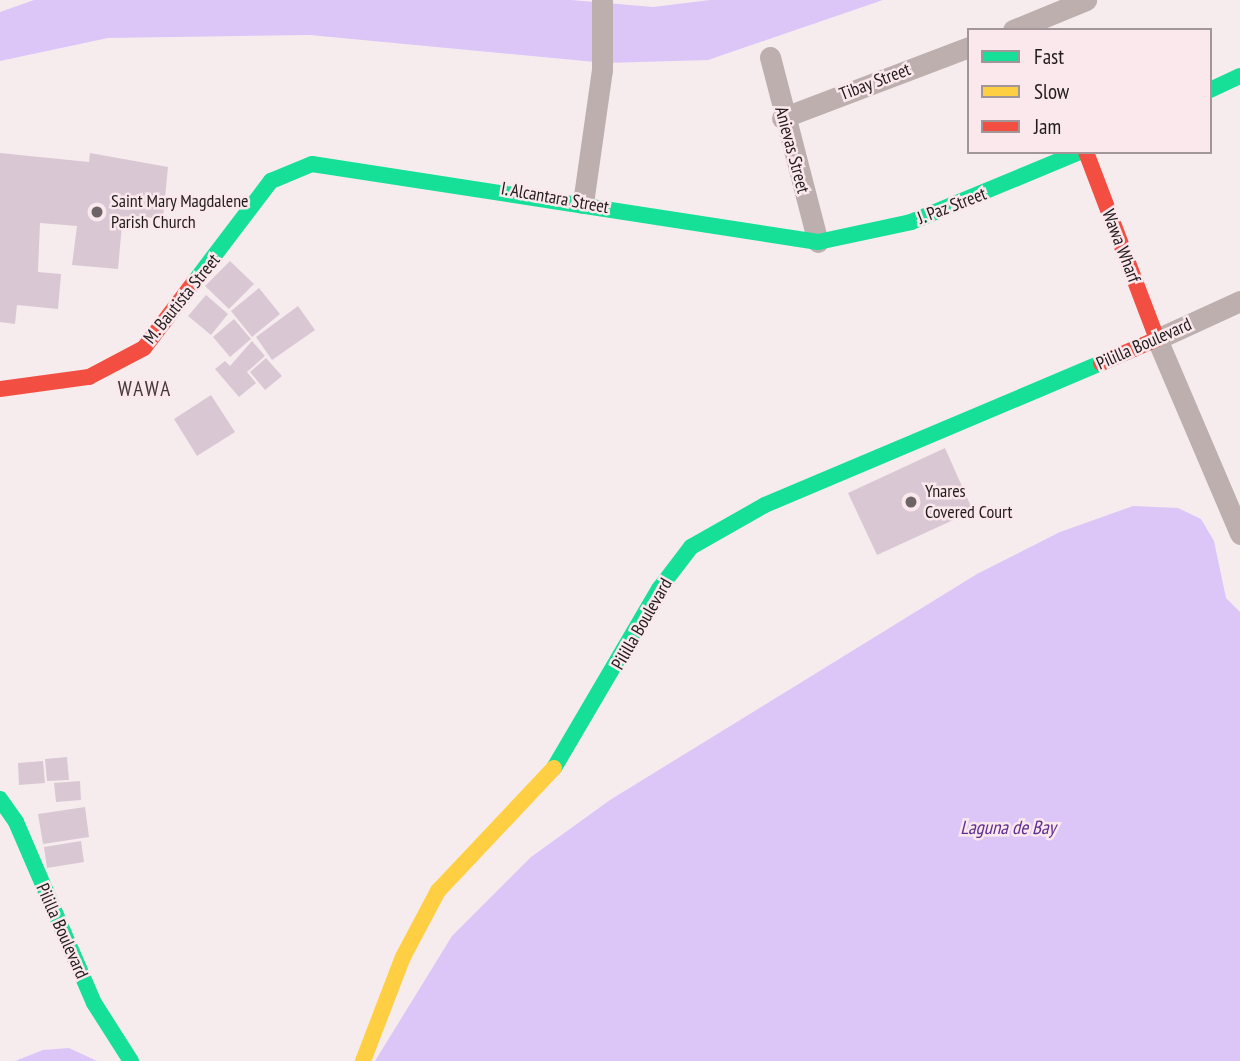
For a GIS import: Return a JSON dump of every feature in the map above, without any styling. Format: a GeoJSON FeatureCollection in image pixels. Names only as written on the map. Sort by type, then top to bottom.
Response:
{"type":"FeatureCollection","features":[{"type":"Feature","properties":{"kind":"street"},"geometry":{"type":"LineString","coordinates":[[583,203],[602,70],[602,0]]}},
{"type":"Feature","properties":{"kind":"street"},"geometry":{"type":"LineString","coordinates":[[1018,28],[1086,0]]}},
{"type":"Feature","properties":{"kind":"street","name":"Tibay Street"},"geometry":{"type":"LineString","coordinates":[[782,118],[967,48]]}},
{"type":"Feature","properties":{"kind":"street","name":"Anievas Street"},"geometry":{"type":"LineString","coordinates":[[769,57],[782,118],[818,242]]}},
{"type":"Feature","properties":{"kind":"street"},"geometry":{"type":"LineString","coordinates":[[1212,89],[1240,76]]}},
{"type":"Feature","properties":{"kind":"street","name":"J. Paz Street"},"geometry":{"type":"LineString","coordinates":[[818,242],[911,222],[1075,154]]}},
{"type":"Feature","properties":{"kind":"street","name":"Wawa Wharf"},"geometry":{"type":"LineString","coordinates":[[1087,154],[1157,340]]}},
{"type":"Feature","properties":{"kind":"street","name":"I. Alcantara Street"},"geometry":{"type":"LineString","coordinates":[[291,168],[312,164],[583,203],[818,242]]}},
{"type":"Feature","properties":{"kind":"street","name":"M. Bautista Street"},"geometry":{"type":"LineString","coordinates":[[0,389],[89,377],[144,348],[271,181],[291,168]]}},
{"type":"Feature","properties":{"kind":"street","name":"Pililla Boulevard"},"geometry":{"type":"LineString","coordinates":[[363,1061],[403,957],[438,891],[544,784],[659,589],[691,547],[765,505],[1157,340],[1240,302]]}},
{"type":"Feature","properties":{"kind":"street"},"geometry":{"type":"LineString","coordinates":[[1157,340],[1240,534]]}},
{"type":"Feature","properties":{"kind":"street","name":"Pililla Boulevard"},"geometry":{"type":"LineString","coordinates":[[0,799],[16,822],[94,1003],[131,1061]]}},
{"type":"Feature","properties":{"kind":"water"},"geometry":{"type":"Polygon","coordinates":[[[34,0],[571,0],[653,7],[710,0],[883,0],[708,60],[606,63],[310,35],[108,38],[0,61],[0,12],[34,0]]]}},
{"type":"Feature","properties":{"kind":"water","name":"Laguna de Bay"},"geometry":{"type":"Polygon","coordinates":[[[1133,506],[1178,508],[1201,519],[1214,541],[1226,598],[1240,612],[1240,1061],[375,1061],[452,936],[531,857],[610,800],[977,574],[1060,532],[1133,506]]]}},
{"type":"Feature","properties":{"kind":"water"},"geometry":{"type":"Polygon","coordinates":[[[69,1048],[97,1061],[15,1061],[43,1050],[69,1048]]]}},
{"type":"Feature","properties":{"kind":"building","name":"Saint Mary Magdalene Parish Church"},"geometry":{"type":"Polygon","coordinates":[[[0,153],[89,162],[90,153],[168,167],[163,219],[136,216],[135,227],[122,225],[118,269],[72,265],[77,226],[40,223],[38,272],[61,274],[58,309],[17,305],[15,324],[0,322],[0,153]]]}},
{"type":"Feature","properties":{"kind":"building"},"geometry":{"type":"Polygon","coordinates":[[[230,261],[254,284],[229,309],[205,286],[230,261]]]}},
{"type":"Feature","properties":{"kind":"building"},"geometry":{"type":"Polygon","coordinates":[[[259,288],[280,314],[252,337],[231,311],[259,288]]]}},
{"type":"Feature","properties":{"kind":"building"},"geometry":{"type":"Polygon","coordinates":[[[206,295],[228,314],[211,335],[188,316],[206,295]]]}},
{"type":"Feature","properties":{"kind":"building"},"geometry":{"type":"Polygon","coordinates":[[[298,306],[315,330],[272,360],[256,337],[298,306]]]}},
{"type":"Feature","properties":{"kind":"building"},"geometry":{"type":"Polygon","coordinates":[[[234,319],[251,339],[230,357],[213,337],[234,319]]]}},
{"type":"Feature","properties":{"kind":"building"},"geometry":{"type":"Polygon","coordinates":[[[252,341],[265,356],[247,372],[256,383],[239,397],[215,369],[225,361],[230,366],[252,341]]]}},
{"type":"Feature","properties":{"kind":"building"},"geometry":{"type":"Polygon","coordinates":[[[266,358],[282,376],[265,390],[250,372],[266,358]]]}},
{"type":"Feature","properties":{"kind":"building"},"geometry":{"type":"Polygon","coordinates":[[[211,395],[235,432],[197,456],[174,419],[211,395]]]}},
{"type":"Feature","properties":{"kind":"building","name":"Ynares Covered Court"},"geometry":{"type":"Polygon","coordinates":[[[945,448],[973,511],[877,555],[848,493],[945,448]]]}},
{"type":"Feature","properties":{"kind":"building"},"geometry":{"type":"Polygon","coordinates":[[[67,757],[69,780],[47,781],[45,759],[67,757]]]}},
{"type":"Feature","properties":{"kind":"building"},"geometry":{"type":"Polygon","coordinates":[[[43,761],[45,783],[19,785],[18,763],[43,761]]]}},
{"type":"Feature","properties":{"kind":"building"},"geometry":{"type":"Polygon","coordinates":[[[80,781],[81,800],[56,802],[54,783],[80,781]]]}},
{"type":"Feature","properties":{"kind":"building"},"geometry":{"type":"Polygon","coordinates":[[[85,807],[89,837],[43,844],[38,814],[85,807]]]}},
{"type":"Feature","properties":{"kind":"building"},"geometry":{"type":"Polygon","coordinates":[[[81,841],[84,862],[47,868],[44,847],[81,841]]]}},
{"type":"Feature","properties":{"kind":"traffic: fast"},"geometry":{"type":"LineString","coordinates":[[1212,89],[1240,76]]}},
{"type":"Feature","properties":{"kind":"traffic: fast"},"geometry":{"type":"LineString","coordinates":[[195,281],[271,181],[312,164],[818,242],[911,222],[1075,154]]}},
{"type":"Feature","properties":{"kind":"traffic: fast"},"geometry":{"type":"LineString","coordinates":[[554,768],[659,589],[691,547],[765,505],[1101,363]]}},
{"type":"Feature","properties":{"kind":"traffic: fast"},"geometry":{"type":"LineString","coordinates":[[0,799],[16,822],[94,1003],[131,1061]]}},
{"type":"Feature","properties":{"kind":"traffic: slow"},"geometry":{"type":"LineString","coordinates":[[363,1061],[403,957],[438,891],[554,768]]}},
{"type":"Feature","properties":{"kind":"traffic: jam"},"geometry":{"type":"LineString","coordinates":[[1087,154],[1157,339],[1101,363]]}},
{"type":"Feature","properties":{"kind":"traffic: jam"},"geometry":{"type":"LineString","coordinates":[[0,389],[89,377],[144,348],[195,281]]}},
{"type":"Feature","properties":{"kind":"place","name":"Saint Mary Magdalene Parish Church"},"geometry":{"type":"Point","coordinates":[97,212]}},
{"type":"Feature","properties":{"kind":"place","name":"Ynares Covered Court"},"geometry":{"type":"Point","coordinates":[911,502]}},
{"type":"Feature","properties":{"kind":"district","name":"WAWA"},"geometry":{"type":"Point","coordinates":[145,389]}}]}
